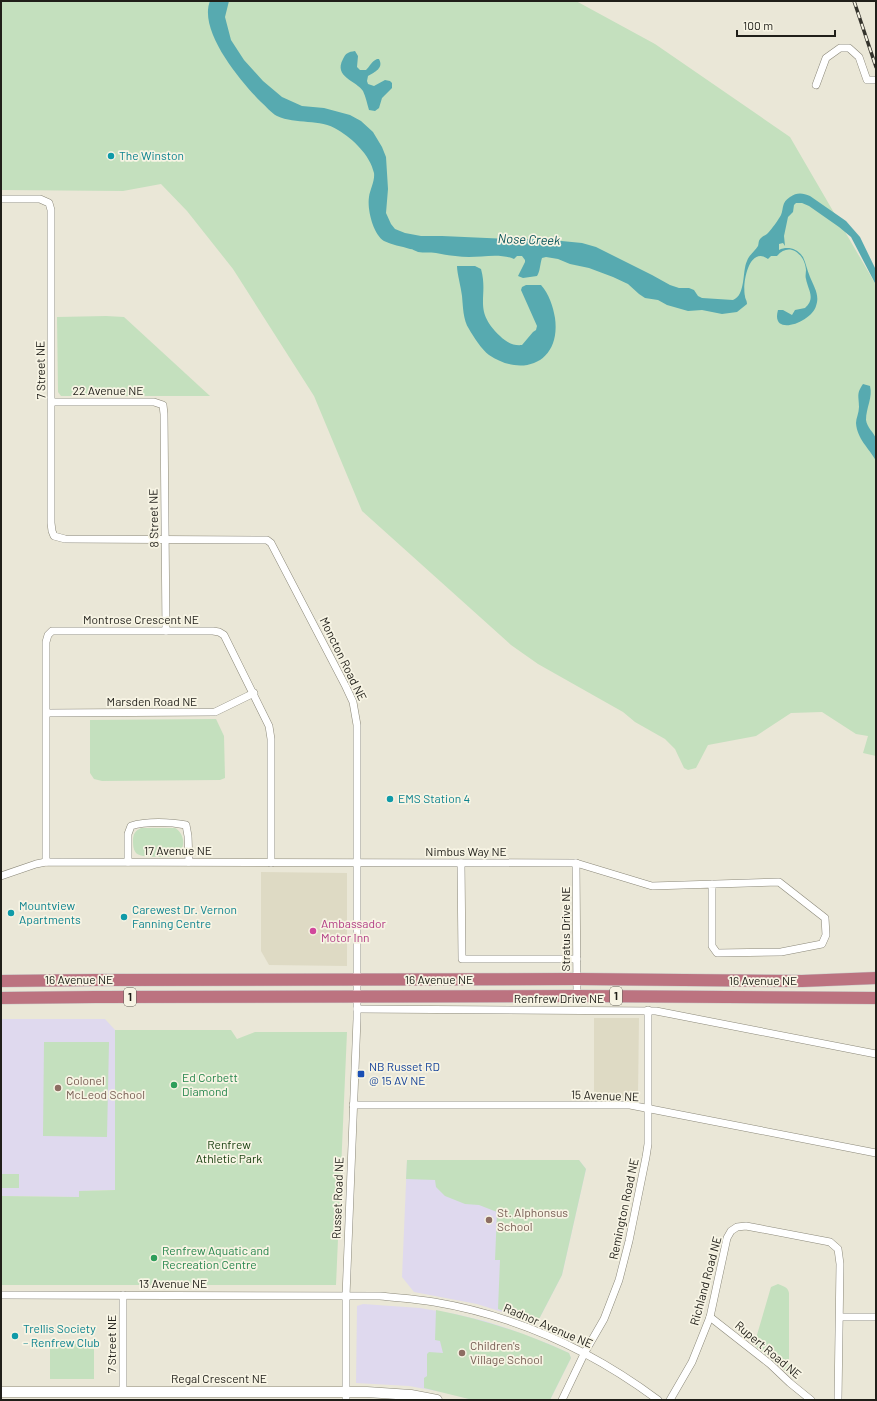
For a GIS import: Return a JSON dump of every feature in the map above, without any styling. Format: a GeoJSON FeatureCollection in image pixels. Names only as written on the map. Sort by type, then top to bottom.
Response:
{"type":"FeatureCollection","features":[{"type":"Feature","properties":{"kind":"highway","name":"16 Avenue NE"},"geometry":{"type":"LineString","coordinates":[[1,981],[577,979],[802,981],[876,978]]}},
{"type":"Feature","properties":{"kind":"highway","name":"16 Avenue NE"},"geometry":{"type":"LineString","coordinates":[[1,998],[577,996],[876,998]]}},
{"type":"Feature","properties":{"kind":"street"},"geometry":{"type":"LineString","coordinates":[[816,85],[826,58],[840,48],[848,48],[859,57],[867,80],[874,80]]}},
{"type":"Feature","properties":{"kind":"street","name":"7 Street NE"},"geometry":{"type":"LineString","coordinates":[[1,199],[40,199],[49,203],[52,210],[51,523],[54,536]]}},
{"type":"Feature","properties":{"kind":"street","name":"22 Avenue NE"},"geometry":{"type":"LineString","coordinates":[[52,402],[154,402],[163,404]]}},
{"type":"Feature","properties":{"kind":"street","name":"8 Street NE"},"geometry":{"type":"LineString","coordinates":[[163,404],[166,540],[166,631]]}},
{"type":"Feature","properties":{"kind":"street","name":"Moncton Road NE"},"geometry":{"type":"LineString","coordinates":[[54,536],[65,539],[267,540],[274,547],[346,687],[355,710],[357,725],[357,997]]}},
{"type":"Feature","properties":{"kind":"street","name":"Montrose Crescent NE"},"geometry":{"type":"LineString","coordinates":[[46,862],[46,642],[48,635],[52,631],[166,631],[218,632],[224,635],[268,722],[270,732],[270,863]]}},
{"type":"Feature","properties":{"kind":"street","name":"Marsden Road NE"},"geometry":{"type":"LineString","coordinates":[[47,713],[215,712],[254,693]]}},
{"type":"Feature","properties":{"kind":"street"},"geometry":{"type":"LineString","coordinates":[[128,862],[128,834],[131,826],[140,823],[178,823],[186,825],[189,862]]}},
{"type":"Feature","properties":{"kind":"street","name":"17 Avenue NE"},"geometry":{"type":"LineString","coordinates":[[1,876],[46,862],[356,863]]}},
{"type":"Feature","properties":{"kind":"street","name":"Nimbus Way NE"},"geometry":{"type":"LineString","coordinates":[[356,863],[576,862],[652,886],[712,884],[778,882],[826,918],[826,935],[822,944],[781,952],[717,953],[712,946],[712,884]]}},
{"type":"Feature","properties":{"kind":"street","name":"Stratus Drive NE"},"geometry":{"type":"LineString","coordinates":[[576,862],[577,996]]}},
{"type":"Feature","properties":{"kind":"street"},"geometry":{"type":"LineString","coordinates":[[461,863],[462,959],[577,959]]}},
{"type":"Feature","properties":{"kind":"street","name":"Russet Road NE"},"geometry":{"type":"LineString","coordinates":[[346,1396],[346,1296],[357,997]]}},
{"type":"Feature","properties":{"kind":"street","name":"Renfrew Drive NE"},"geometry":{"type":"LineString","coordinates":[[357,1009],[648,1010],[876,1054]]}},
{"type":"Feature","properties":{"kind":"street","name":"Remington Road NE"},"geometry":{"type":"LineString","coordinates":[[562,1400],[585,1352],[604,1319],[620,1274],[646,1157],[648,1144],[648,1010]]}},
{"type":"Feature","properties":{"kind":"street","name":"15 Avenue NE"},"geometry":{"type":"LineString","coordinates":[[354,1105],[630,1105],[876,1153]]}},
{"type":"Feature","properties":{"kind":"street","name":"Richland Road NE"},"geometry":{"type":"LineString","coordinates":[[670,1400],[692,1362],[710,1317],[731,1230],[737,1227],[746,1226],[830,1242],[838,1249],[840,1317],[838,1400]]}},
{"type":"Feature","properties":{"kind":"street","name":"13 Avenue NE"},"geometry":{"type":"LineString","coordinates":[[1,1295],[346,1296]]}},
{"type":"Feature","properties":{"kind":"street","name":"7 Street NE"},"geometry":{"type":"LineString","coordinates":[[123,1295],[123,1392]]}},
{"type":"Feature","properties":{"kind":"street","name":"Radnor Avenue NE"},"geometry":{"type":"LineString","coordinates":[[346,1296],[380,1296],[412,1299],[468,1308],[503,1318],[585,1352],[626,1377],[658,1400]]}},
{"type":"Feature","properties":{"kind":"street","name":"Rupert Road NE"},"geometry":{"type":"LineString","coordinates":[[710,1317],[770,1364],[811,1400]]}},
{"type":"Feature","properties":{"kind":"street"},"geometry":{"type":"LineString","coordinates":[[840,1317],[876,1317]]}},
{"type":"Feature","properties":{"kind":"street","name":"Regal Crescent NE"},"geometry":{"type":"LineString","coordinates":[[1,1392],[123,1392],[346,1396],[398,1394],[437,1400]]}},
{"type":"Feature","properties":{"kind":"shaded area"},"geometry":{"type":"Polygon","coordinates":[[[261,872],[347,873],[347,966],[269,965],[261,951],[261,872]]]}},
{"type":"Feature","properties":{"kind":"shaded area"},"geometry":{"type":"Polygon","coordinates":[[[594,1018],[639,1018],[638,1096],[635,1098],[594,1099],[594,1018]]]}},
{"type":"Feature","properties":{"kind":"shaded area","name":"Colonel McLeod School"},"geometry":{"type":"Polygon","coordinates":[[[1,1019],[105,1019],[115,1030],[115,1190],[80,1191],[80,1197],[1,1196],[1,1019]]]}},
{"type":"Feature","properties":{"kind":"shaded area","name":"St. Alphonsus School"},"geometry":{"type":"Polygon","coordinates":[[[407,1160],[579,1160],[586,1169],[562,1275],[537,1323],[477,1304],[414,1292],[402,1277],[407,1160]]]}},
{"type":"Feature","properties":{"kind":"shaded area","name":"Children's Village School"},"geometry":{"type":"Polygon","coordinates":[[[363,1304],[420,1308],[485,1321],[549,1344],[569,1353],[571,1358],[550,1400],[473,1400],[447,1393],[409,1386],[356,1383],[357,1306],[363,1304]]]}},
{"type":"Feature","properties":{"kind":"green space"},"geometry":{"type":"Polygon","coordinates":[[[1,1],[576,1],[655,44],[790,137],[876,285],[876,756],[863,753],[868,736],[856,734],[822,712],[791,713],[756,736],[708,745],[696,768],[688,770],[684,768],[675,749],[665,739],[635,722],[623,712],[538,664],[511,645],[362,511],[314,396],[233,269],[187,211],[161,184],[123,191],[1,190],[1,1]]]}},
{"type":"Feature","properties":{"kind":"green space"},"geometry":{"type":"Polygon","coordinates":[[[57,317],[124,317],[210,396],[61,396],[58,392],[57,317]]]}},
{"type":"Feature","properties":{"kind":"green space"},"geometry":{"type":"Polygon","coordinates":[[[216,719],[224,736],[225,778],[220,780],[102,781],[94,779],[90,773],[90,720],[216,719]]]}},
{"type":"Feature","properties":{"kind":"green space"},"geometry":{"type":"Polygon","coordinates":[[[141,828],[175,828],[179,831],[183,838],[183,847],[179,854],[175,856],[149,857],[139,855],[134,850],[133,839],[137,830],[141,828]]]}},
{"type":"Feature","properties":{"kind":"green space","name":"Renfrew Athletic Park"},"geometry":{"type":"Polygon","coordinates":[[[115,1030],[231,1030],[237,1039],[255,1032],[347,1032],[336,1285],[1,1285],[1,1196],[79,1197],[79,1191],[115,1190],[115,1030]]]}},
{"type":"Feature","properties":{"kind":"green space"},"geometry":{"type":"Polygon","coordinates":[[[44,1042],[109,1042],[107,1137],[43,1136],[44,1042]]]}},
{"type":"Feature","properties":{"kind":"green space"},"geometry":{"type":"Polygon","coordinates":[[[407,1160],[579,1160],[586,1169],[562,1275],[537,1323],[498,1309],[500,1260],[495,1260],[497,1212],[479,1205],[465,1204],[445,1196],[436,1187],[435,1180],[406,1179],[407,1160]]]}},
{"type":"Feature","properties":{"kind":"green space"},"geometry":{"type":"Polygon","coordinates":[[[1,1174],[19,1174],[19,1188],[1,1188],[1,1174]]]}},
{"type":"Feature","properties":{"kind":"green space"},"geometry":{"type":"Polygon","coordinates":[[[778,1284],[786,1288],[789,1293],[789,1374],[754,1345],[771,1287],[778,1284]]]}},
{"type":"Feature","properties":{"kind":"green space","name":"Children's Village School"},"geometry":{"type":"Polygon","coordinates":[[[436,1310],[504,1327],[569,1353],[571,1358],[550,1400],[473,1400],[424,1388],[424,1378],[427,1376],[427,1354],[429,1352],[443,1353],[440,1341],[435,1340],[436,1310]]]}},
{"type":"Feature","properties":{"kind":"green space"},"geometry":{"type":"Polygon","coordinates":[[[50,1344],[94,1344],[94,1379],[50,1379],[50,1344]]]}},
{"type":"Feature","properties":{"kind":"water","name":"Nose Creek"},"geometry":{"type":"Polygon","coordinates":[[[210,1],[229,1],[225,17],[231,40],[244,60],[263,81],[282,97],[302,106],[324,108],[350,115],[361,121],[373,132],[386,157],[388,189],[386,213],[395,229],[405,233],[421,236],[541,239],[582,243],[596,247],[670,285],[694,290],[698,296],[702,298],[733,300],[740,293],[745,265],[749,257],[758,246],[760,239],[768,233],[777,222],[787,199],[795,194],[802,194],[810,196],[846,221],[860,237],[876,270],[876,285],[851,237],[809,206],[802,203],[796,203],[794,205],[793,212],[788,217],[784,236],[785,246],[783,243],[779,244],[779,250],[785,248],[792,249],[795,250],[801,254],[816,291],[817,302],[813,312],[807,317],[800,322],[785,325],[780,323],[777,319],[778,310],[783,310],[792,315],[795,310],[805,308],[811,297],[806,278],[805,264],[803,259],[796,251],[786,250],[777,256],[771,256],[768,259],[761,256],[756,257],[748,268],[746,275],[744,290],[747,304],[737,312],[722,314],[702,310],[688,311],[667,305],[658,300],[645,298],[628,284],[613,277],[558,259],[546,257],[542,258],[537,276],[523,278],[518,276],[525,262],[522,256],[517,256],[514,259],[503,256],[469,257],[418,252],[384,241],[377,233],[370,214],[369,197],[374,179],[374,173],[365,154],[349,138],[331,126],[284,119],[275,115],[261,102],[233,69],[216,41],[210,27],[208,13],[210,1]]]}},
{"type":"Feature","properties":{"kind":"water"},"geometry":{"type":"Polygon","coordinates":[[[355,51],[358,56],[357,67],[360,70],[366,70],[372,62],[379,59],[380,67],[368,76],[368,84],[374,86],[385,80],[392,83],[392,88],[382,98],[379,108],[375,111],[369,110],[363,91],[360,87],[347,78],[341,70],[341,65],[345,55],[349,52],[355,51]]]}},
{"type":"Feature","properties":{"kind":"water"},"geometry":{"type":"Polygon","coordinates":[[[457,266],[475,266],[481,269],[483,279],[483,303],[486,318],[491,327],[502,338],[507,342],[516,345],[522,345],[536,330],[537,326],[521,290],[522,287],[526,285],[541,285],[550,300],[555,318],[555,333],[552,346],[546,355],[537,362],[526,365],[514,365],[502,362],[486,353],[475,339],[466,321],[457,266]]]}},
{"type":"Feature","properties":{"kind":"water"},"geometry":{"type":"Polygon","coordinates":[[[863,384],[870,386],[871,390],[866,420],[876,439],[876,461],[861,439],[857,429],[856,419],[859,409],[858,395],[863,384]]]}},
{"type":"Feature","properties":{"kind":"railway"},"geometry":{"type":"LineString","coordinates":[[854,1],[876,67]]}},
{"type":"Feature","properties":{"kind":"place","name":"The Winston"},"geometry":{"type":"Point","coordinates":[111,156]}},
{"type":"Feature","properties":{"kind":"place","name":"EMS Station 4"},"geometry":{"type":"Point","coordinates":[390,799]}},
{"type":"Feature","properties":{"kind":"place","name":"Mountview Apartments"},"geometry":{"type":"Point","coordinates":[11,913]}},
{"type":"Feature","properties":{"kind":"place","name":"Carewest Dr. Vernon Fanning Centre"},"geometry":{"type":"Point","coordinates":[124,917]}},
{"type":"Feature","properties":{"kind":"place","name":"Ambassador Motor Inn"},"geometry":{"type":"Point","coordinates":[313,931]}},
{"type":"Feature","properties":{"kind":"place","name":"NB Russet RD @ 15 AV NE"},"geometry":{"type":"Point","coordinates":[361,1074]}},
{"type":"Feature","properties":{"kind":"place","name":"Ed Corbett Diamond"},"geometry":{"type":"Point","coordinates":[174,1085]}},
{"type":"Feature","properties":{"kind":"place","name":"Colonel McLeod School"},"geometry":{"type":"Point","coordinates":[58,1088]}},
{"type":"Feature","properties":{"kind":"place","name":"St. Alphonsus School"},"geometry":{"type":"Point","coordinates":[489,1220]}},
{"type":"Feature","properties":{"kind":"place","name":"Renfrew Aquatic and Recreation Centre"},"geometry":{"type":"Point","coordinates":[154,1258]}},
{"type":"Feature","properties":{"kind":"place","name":"Trellis Society – Renfrew Club"},"geometry":{"type":"Point","coordinates":[15,1336]}},
{"type":"Feature","properties":{"kind":"place","name":"Children's Village School"},"geometry":{"type":"Point","coordinates":[462,1353]}}]}
